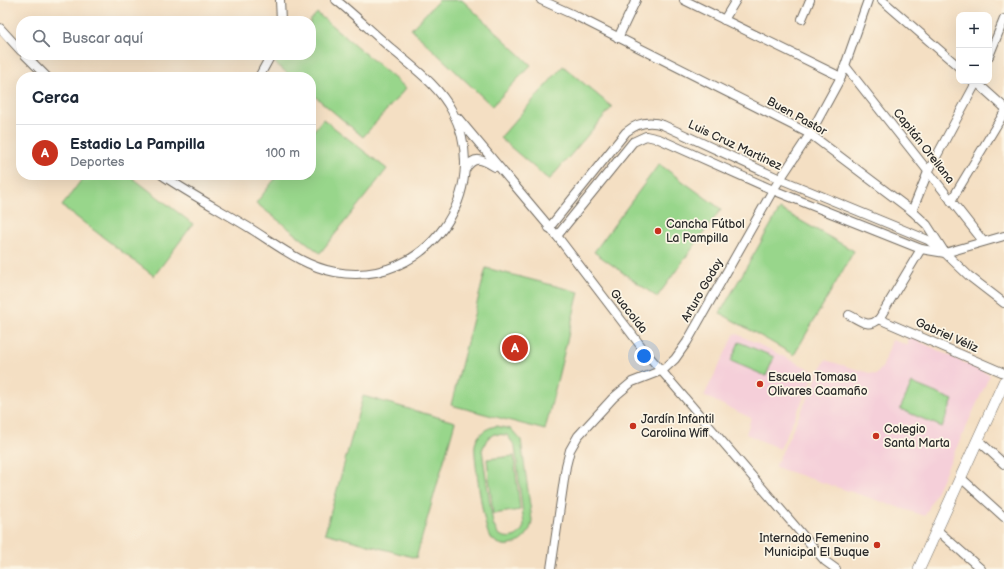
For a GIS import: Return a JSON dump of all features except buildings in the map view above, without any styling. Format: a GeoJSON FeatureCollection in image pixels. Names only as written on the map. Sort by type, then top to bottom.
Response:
{"type":"FeatureCollection","features":[{"type":"Feature","properties":{"kind":"main road"},"geometry":{"type":"LineString","coordinates":[[919,569],[1004,385]]}},
{"type":"Feature","properties":{"kind":"street"},"geometry":{"type":"LineString","coordinates":[[280,0],[281,16]]}},
{"type":"Feature","properties":{"kind":"street"},"geometry":{"type":"LineString","coordinates":[[170,180],[291,254],[324,270],[358,274],[380,271],[402,263],[429,244],[444,228],[456,208],[461,194],[465,171],[463,140],[452,110],[441,94],[425,78],[336,0]]}},
{"type":"Feature","properties":{"kind":"street","name":"Buen Pastor"},"geometry":{"type":"LineString","coordinates":[[541,0],[574,15],[810,134],[912,211],[927,225],[945,253],[969,276],[1004,303]]}},
{"type":"Feature","properties":{"kind":"street"},"geometry":{"type":"LineString","coordinates":[[618,38],[636,0]]}},
{"type":"Feature","properties":{"kind":"street"},"geometry":{"type":"LineString","coordinates":[[684,0],[841,77]]}},
{"type":"Feature","properties":{"kind":"street"},"geometry":{"type":"LineString","coordinates":[[724,20],[736,0]]}},
{"type":"Feature","properties":{"kind":"street"},"geometry":{"type":"LineString","coordinates":[[800,0],[809,2],[802,19]]}},
{"type":"Feature","properties":{"kind":"street","name":"Arturo Godoy"},"geometry":{"type":"LineString","coordinates":[[551,569],[566,466],[570,450],[586,425],[613,398],[632,382],[663,370],[675,359],[687,342],[773,190],[810,134],[841,77],[846,67],[868,0]]}},
{"type":"Feature","properties":{"kind":"street"},"geometry":{"type":"LineString","coordinates":[[882,0],[956,64]]}},
{"type":"Feature","properties":{"kind":"street"},"geometry":{"type":"LineString","coordinates":[[992,49],[1004,19]]}},
{"type":"Feature","properties":{"kind":"street"},"geometry":{"type":"LineString","coordinates":[[0,28],[16,46]]}},
{"type":"Feature","properties":{"kind":"street"},"geometry":{"type":"LineString","coordinates":[[30,60],[42,72]]}},
{"type":"Feature","properties":{"kind":"street"},"geometry":{"type":"LineString","coordinates":[[262,72],[268,60]]}},
{"type":"Feature","properties":{"kind":"street","name":"Capitán Orellana"},"geometry":{"type":"LineString","coordinates":[[846,67],[982,240]]}},
{"type":"Feature","properties":{"kind":"street"},"geometry":{"type":"LineString","coordinates":[[912,211],[928,172],[974,84]]}},
{"type":"Feature","properties":{"kind":"street"},"geometry":{"type":"LineString","coordinates":[[979,84],[1004,108]]}},
{"type":"Feature","properties":{"kind":"street","name":"Guacolda"},"geometry":{"type":"LineString","coordinates":[[452,110],[556,236],[647,354],[663,370],[825,561],[836,569]]}},
{"type":"Feature","properties":{"kind":"street"},"geometry":{"type":"LineString","coordinates":[[952,201],[1004,113]]}},
{"type":"Feature","properties":{"kind":"street","name":"Luis Cruz Martínez"},"geometry":{"type":"LineString","coordinates":[[549,228],[626,132],[640,124],[652,122],[663,125],[780,179],[928,240],[945,253]]}},
{"type":"Feature","properties":{"kind":"street","name":"Luis Cruz Martínez"},"geometry":{"type":"LineString","coordinates":[[556,236],[633,142],[646,136],[659,139],[773,190],[921,249],[945,253],[982,240],[1004,236]]}},
{"type":"Feature","properties":{"kind":"street","name":"Guacolda"},"geometry":{"type":"LineString","coordinates":[[465,171],[470,163],[481,160],[502,172]]}},
{"type":"Feature","properties":{"kind":"street"},"geometry":{"type":"LineString","coordinates":[[849,315],[869,325],[874,324],[879,319],[921,249]]}},
{"type":"Feature","properties":{"kind":"street","name":"Gabriel Véliz"},"geometry":{"type":"LineString","coordinates":[[879,319],[1004,374]]}},
{"type":"Feature","properties":{"kind":"street"},"geometry":{"type":"LineString","coordinates":[[978,440],[1004,464]]}},
{"type":"Feature","properties":{"kind":"street"},"geometry":{"type":"LineString","coordinates":[[961,478],[1004,517]]}},
{"type":"Feature","properties":{"kind":"street"},"geometry":{"type":"LineString","coordinates":[[937,530],[981,569]]}},
{"type":"Feature","properties":{"kind":"shaded area","name":"Escuela Tomasa Olivares Caamaño"},"geometry":{"type":"Polygon","coordinates":[[[735,333],[816,372],[780,449],[746,434],[751,418],[704,396],[735,333]]]}},
{"type":"Feature","properties":{"kind":"shaded area","name":"Colegio Santa Marta"},"geometry":{"type":"Polygon","coordinates":[[[908,336],[990,375],[925,516],[775,467],[825,360],[876,375],[883,366],[892,340],[908,345],[908,336]]]}},
{"type":"Feature","properties":{"kind":"green space"},"geometry":{"type":"Polygon","coordinates":[[[439,0],[462,0],[531,65],[492,106],[411,29],[439,0]]]}},
{"type":"Feature","properties":{"kind":"green space"},"geometry":{"type":"Polygon","coordinates":[[[317,13],[406,88],[363,137],[316,97],[316,72],[286,72],[275,63],[277,60],[316,60],[316,16],[314,16],[317,13]]]}},
{"type":"Feature","properties":{"kind":"green space"},"geometry":{"type":"Polygon","coordinates":[[[563,66],[612,107],[549,180],[500,138],[563,66]]]}},
{"type":"Feature","properties":{"kind":"green space"},"geometry":{"type":"Polygon","coordinates":[[[323,119],[387,169],[320,253],[256,203],[274,180],[316,180],[316,128],[323,119]]]}},
{"type":"Feature","properties":{"kind":"green space","name":"Cancha Fútbol La Pampilla"},"geometry":{"type":"Polygon","coordinates":[[[659,164],[721,209],[657,297],[594,252],[659,164]]]}},
{"type":"Feature","properties":{"kind":"green space"},"geometry":{"type":"Polygon","coordinates":[[[81,180],[136,180],[193,224],[154,276],[62,206],[81,180]]]}},
{"type":"Feature","properties":{"kind":"green space"},"geometry":{"type":"Polygon","coordinates":[[[780,209],[854,251],[794,355],[720,313],[780,209]]]}},
{"type":"Feature","properties":{"kind":"green space"},"geometry":{"type":"Polygon","coordinates":[[[486,268],[579,292],[545,430],[451,405],[486,268]]]}},
{"type":"Feature","properties":{"kind":"green space"},"geometry":{"type":"Polygon","coordinates":[[[739,342],[774,357],[766,376],[731,361],[739,342]]]}},
{"type":"Feature","properties":{"kind":"green space"},"geometry":{"type":"Polygon","coordinates":[[[912,383],[953,400],[942,427],[900,409],[912,383]]]}},
{"type":"Feature","properties":{"kind":"green space"},"geometry":{"type":"Polygon","coordinates":[[[363,396],[455,422],[416,558],[325,533],[363,396]]]}},
{"type":"Feature","properties":{"kind":"green space"},"geometry":{"type":"Polygon","coordinates":[[[496,426],[511,429],[521,440],[532,520],[527,535],[515,544],[501,545],[495,541],[489,535],[484,519],[477,476],[475,445],[482,432],[496,426]],[[494,434],[487,439],[482,450],[493,524],[498,534],[506,537],[514,537],[520,532],[524,525],[515,446],[507,435],[494,434]]]}},
{"type":"Feature","properties":{"kind":"green space"},"geometry":{"type":"Polygon","coordinates":[[[514,456],[520,510],[493,514],[487,459],[514,456]]]}},
{"type":"Feature","properties":{"kind":"place","name":"Cancha Fútbol La Pampilla"},"geometry":{"type":"Point","coordinates":[658,231]}},
{"type":"Feature","properties":{"kind":"place","name":"Estadio La Pampilla"},"geometry":{"type":"Point","coordinates":[515,348]}},
{"type":"Feature","properties":{"kind":"place","name":"Escuela Tomasa Olivares Caamaño"},"geometry":{"type":"Point","coordinates":[760,384]}},
{"type":"Feature","properties":{"kind":"place","name":"Jardín Infantil Carolina Wiff"},"geometry":{"type":"Point","coordinates":[633,426]}},
{"type":"Feature","properties":{"kind":"place","name":"Colegio Santa Marta"},"geometry":{"type":"Point","coordinates":[876,436]}},
{"type":"Feature","properties":{"kind":"place","name":"Internado Femenino Municipal El Buque"},"geometry":{"type":"Point","coordinates":[877,545]}}]}
